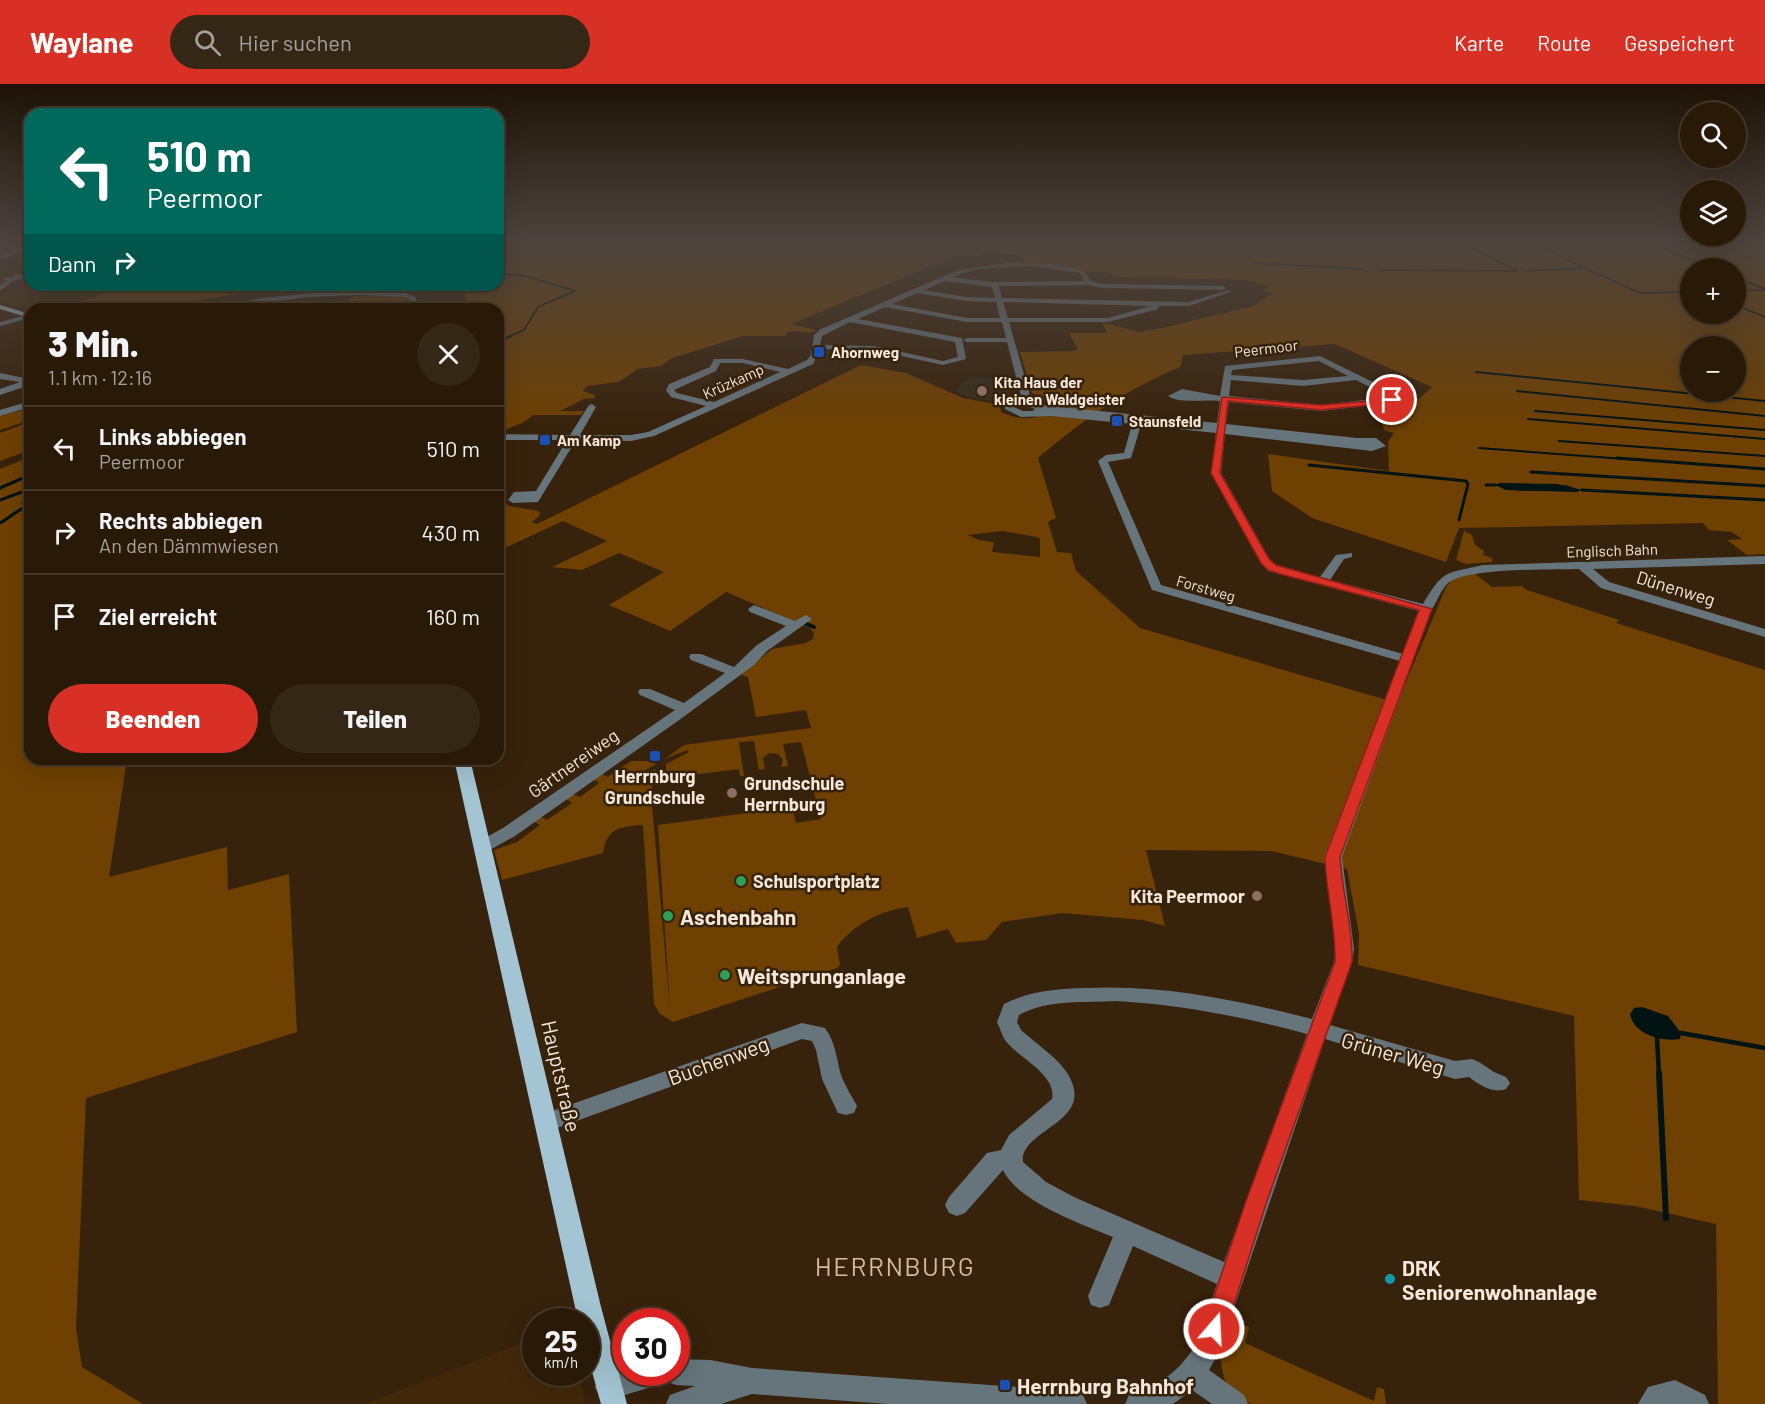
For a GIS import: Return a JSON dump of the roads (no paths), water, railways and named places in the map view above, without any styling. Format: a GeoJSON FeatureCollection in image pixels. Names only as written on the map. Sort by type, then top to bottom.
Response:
{"type":"FeatureCollection","features":[{"type":"Feature","properties":{"kind":"main road"},"geometry":{"type":"LineString","coordinates":[[0,307],[24,314]]}},
{"type":"Feature","properties":{"kind":"main road","name":"Hauptstraße"},"geometry":{"type":"LineString","coordinates":[[463,765],[611,1395]]}},
{"type":"Feature","properties":{"kind":"street","name":"Krüzkamp"},"geometry":{"type":"LineString","coordinates":[[504,437],[572,438],[646,435],[790,372],[812,360],[820,334],[888,303]]}},
{"type":"Feature","properties":{"kind":"street"},"geometry":{"type":"LineString","coordinates":[[996,303],[1027,400],[1036,408]]}},
{"type":"Feature","properties":{"kind":"street"},"geometry":{"type":"LineString","coordinates":[[1100,303],[1194,303]]}},
{"type":"Feature","properties":{"kind":"street"},"geometry":{"type":"LineString","coordinates":[[885,304],[964,320],[1110,320],[1157,306],[1157,304]]}},
{"type":"Feature","properties":{"kind":"street"},"geometry":{"type":"LineString","coordinates":[[0,324],[24,318]]}},
{"type":"Feature","properties":{"kind":"street"},"geometry":{"type":"LineString","coordinates":[[850,320],[962,340],[1006,340]]}},
{"type":"Feature","properties":{"kind":"street"},"geometry":{"type":"LineString","coordinates":[[816,346],[866,347],[947,363],[962,359],[962,340]]}},
{"type":"Feature","properties":{"kind":"street"},"geometry":{"type":"LineString","coordinates":[[1006,340],[1018,400],[1009,406],[1009,410],[1021,414],[1036,408],[1358,443]]}},
{"type":"Feature","properties":{"kind":"street","name":"Peermoor"},"geometry":{"type":"LineString","coordinates":[[1359,377],[1324,358],[1230,367],[1216,473],[1264,560],[1272,568],[1426,609]]}},
{"type":"Feature","properties":{"kind":"street"},"geometry":{"type":"LineString","coordinates":[[716,405],[674,395],[670,392],[672,386],[712,369],[717,361],[730,361],[790,372]]}},
{"type":"Feature","properties":{"kind":"street"},"geometry":{"type":"LineString","coordinates":[[0,376],[24,381]]}},
{"type":"Feature","properties":{"kind":"street"},"geometry":{"type":"LineString","coordinates":[[1197,396],[1329,408],[1396,398],[1359,377],[1303,383],[1227,376]]}},
{"type":"Feature","properties":{"kind":"street"},"geometry":{"type":"LineString","coordinates":[[0,392],[24,384]]}},
{"type":"Feature","properties":{"kind":"street"},"geometry":{"type":"LineString","coordinates":[[0,413],[24,407]]}},
{"type":"Feature","properties":{"kind":"street"},"geometry":{"type":"LineString","coordinates":[[539,494],[592,407]]}},
{"type":"Feature","properties":{"kind":"street","name":"Forstweg"},"geometry":{"type":"LineString","coordinates":[[1138,420],[1128,456],[1109,457],[1103,461],[1151,580],[1156,587],[1406,659]]}},
{"type":"Feature","properties":{"kind":"street"},"geometry":{"type":"LineString","coordinates":[[1323,582],[1340,556],[1348,555]]}},
{"type":"Feature","properties":{"kind":"street","name":"Englisch Bahn"},"geometry":{"type":"LineString","coordinates":[[1426,609],[1442,582],[1461,573],[1483,569],[1765,560]]}},
{"type":"Feature","properties":{"kind":"street","name":"Dünenweg"},"geometry":{"type":"LineString","coordinates":[[1582,566],[1605,585],[1765,633]]}},
{"type":"Feature","properties":{"kind":"street","name":"Gärtnereiweg"},"geometry":{"type":"LineString","coordinates":[[482,847],[509,832],[685,709],[735,672],[762,648],[801,622],[754,609]]}},
{"type":"Feature","properties":{"kind":"street"},"geometry":{"type":"LineString","coordinates":[[1138,1404],[1171,1393],[1192,1374],[1206,1352],[1345,953],[1334,882],[1333,857],[1426,609]]}},
{"type":"Feature","properties":{"kind":"street"},"geometry":{"type":"LineString","coordinates":[[696,657],[735,672]]}},
{"type":"Feature","properties":{"kind":"street"},"geometry":{"type":"LineString","coordinates":[[645,692],[685,709]]}},
{"type":"Feature","properties":{"kind":"street","name":"Grüner Weg"},"geometry":{"type":"LineString","coordinates":[[1010,1159],[1011,1150],[1017,1142],[1062,1104],[1064,1093],[1057,1076],[1013,1035],[1007,1022],[1007,1015],[1016,1007],[1049,999],[1081,995],[1170,996],[1232,1008],[1455,1070],[1472,1068],[1487,1079],[1499,1083]]}},
{"type":"Feature","properties":{"kind":"street","name":"Buchenweg"},"geometry":{"type":"LineString","coordinates":[[546,1123],[802,1031],[818,1034],[824,1041],[829,1051],[829,1071],[846,1106]]}},
{"type":"Feature","properties":{"kind":"street"},"geometry":{"type":"LineString","coordinates":[[957,1205],[995,1160],[1010,1159],[1016,1171],[1044,1191],[1082,1213],[1231,1278]]}},
{"type":"Feature","properties":{"kind":"street"},"geometry":{"type":"LineString","coordinates":[[1100,1296],[1127,1232]]}},
{"type":"Feature","properties":{"kind":"street"},"geometry":{"type":"LineString","coordinates":[[690,1372],[710,1373],[752,1382],[1074,1404]]}},
{"type":"Feature","properties":{"kind":"street"},"geometry":{"type":"LineString","coordinates":[[1192,1374],[1235,1404]]}},
{"type":"Feature","properties":{"kind":"street"},"geometry":{"type":"LineString","coordinates":[[679,1404],[752,1382]]}},
{"type":"Feature","properties":{"kind":"street"},"geometry":{"type":"LineString","coordinates":[[1651,1404],[1658,1396],[1676,1393],[1696,1404]]}},
{"type":"Feature","properties":{"kind":"waterway"},"geometry":{"type":"LineString","coordinates":[[508,337],[524,330],[538,307],[548,303]]}},
{"type":"Feature","properties":{"kind":"waterway"},"geometry":{"type":"LineString","coordinates":[[1746,309],[1765,317]]}},
{"type":"Feature","properties":{"kind":"waterway"},"geometry":{"type":"LineString","coordinates":[[504,339],[511,336]]}},
{"type":"Feature","properties":{"kind":"waterway"},"geometry":{"type":"LineString","coordinates":[[1476,372],[1765,401]]}},
{"type":"Feature","properties":{"kind":"waterway"},"geometry":{"type":"LineString","coordinates":[[1517,391],[1765,416]]}},
{"type":"Feature","properties":{"kind":"waterway"},"geometry":{"type":"LineString","coordinates":[[1535,411],[1765,430]]}},
{"type":"Feature","properties":{"kind":"waterway"},"geometry":{"type":"LineString","coordinates":[[1528,419],[1765,439]]}},
{"type":"Feature","properties":{"kind":"waterway"},"geometry":{"type":"LineString","coordinates":[[1559,441],[1765,456]]}},
{"type":"Feature","properties":{"kind":"waterway"},"geometry":{"type":"LineString","coordinates":[[1479,448],[1638,460]]}},
{"type":"Feature","properties":{"kind":"waterway"},"geometry":{"type":"LineString","coordinates":[[1617,458],[1765,469]]}},
{"type":"Feature","properties":{"kind":"waterway"},"geometry":{"type":"LineString","coordinates":[[1309,465],[1466,481],[1468,484],[1459,520]]}},
{"type":"Feature","properties":{"kind":"waterway"},"geometry":{"type":"LineString","coordinates":[[1531,472],[1765,486]]}},
{"type":"Feature","properties":{"kind":"waterway"},"geometry":{"type":"LineString","coordinates":[[0,488],[24,478]]}},
{"type":"Feature","properties":{"kind":"waterway"},"geometry":{"type":"LineString","coordinates":[[1486,485],[1495,485]]}},
{"type":"Feature","properties":{"kind":"waterway"},"geometry":{"type":"LineString","coordinates":[[1582,490],[1765,500]]}},
{"type":"Feature","properties":{"kind":"waterway"},"geometry":{"type":"LineString","coordinates":[[0,500],[24,491]]}},
{"type":"Feature","properties":{"kind":"waterway"},"geometry":{"type":"LineString","coordinates":[[0,523],[24,508]]}},
{"type":"Feature","properties":{"kind":"waterway"},"geometry":{"type":"LineString","coordinates":[[802,622],[814,627]]}},
{"type":"Feature","properties":{"kind":"waterway"},"geometry":{"type":"LineString","coordinates":[[1681,1033],[1765,1048]]}},
{"type":"Feature","properties":{"kind":"waterway"},"geometry":{"type":"LineString","coordinates":[[1657,1038],[1659,1075]]}},
{"type":"Feature","properties":{"kind":"waterway"},"geometry":{"type":"LineString","coordinates":[[1659,1073],[1666,1218]]}},
{"type":"Feature","properties":{"kind":"place","name":"Ahornweg"},"geometry":{"type":"Point","coordinates":[819,352]}},
{"type":"Feature","properties":{"kind":"place","name":"Kita Haus der kleinen Waldgeister"},"geometry":{"type":"Point","coordinates":[982,391]}},
{"type":"Feature","properties":{"kind":"place","name":"Staunsfeld"},"geometry":{"type":"Point","coordinates":[1117,421]}},
{"type":"Feature","properties":{"kind":"place","name":"Am Kamp"},"geometry":{"type":"Point","coordinates":[545,440]}},
{"type":"Feature","properties":{"kind":"place","name":"Herrnburg Grundschule"},"geometry":{"type":"Point","coordinates":[655,756]}},
{"type":"Feature","properties":{"kind":"place","name":"Grundschule Herrnburg"},"geometry":{"type":"Point","coordinates":[732,793]}},
{"type":"Feature","properties":{"kind":"place","name":"Schulsportplatz"},"geometry":{"type":"Point","coordinates":[741,881]}},
{"type":"Feature","properties":{"kind":"place","name":"Kita Peermoor"},"geometry":{"type":"Point","coordinates":[1257,896]}},
{"type":"Feature","properties":{"kind":"place","name":"Aschenbahn"},"geometry":{"type":"Point","coordinates":[668,916]}},
{"type":"Feature","properties":{"kind":"place","name":"Weitsprunganlage"},"geometry":{"type":"Point","coordinates":[725,975]}},
{"type":"Feature","properties":{"kind":"place","name":"DRK Seniorenwohnanlage"},"geometry":{"type":"Point","coordinates":[1390,1279]}},
{"type":"Feature","properties":{"kind":"place","name":"Herrnburg Bahnhof"},"geometry":{"type":"Point","coordinates":[1005,1385]}},
{"type":"Feature","properties":{"kind":"district","name":"HERRNBURG"},"geometry":{"type":"Point","coordinates":[895,1265]}}]}
